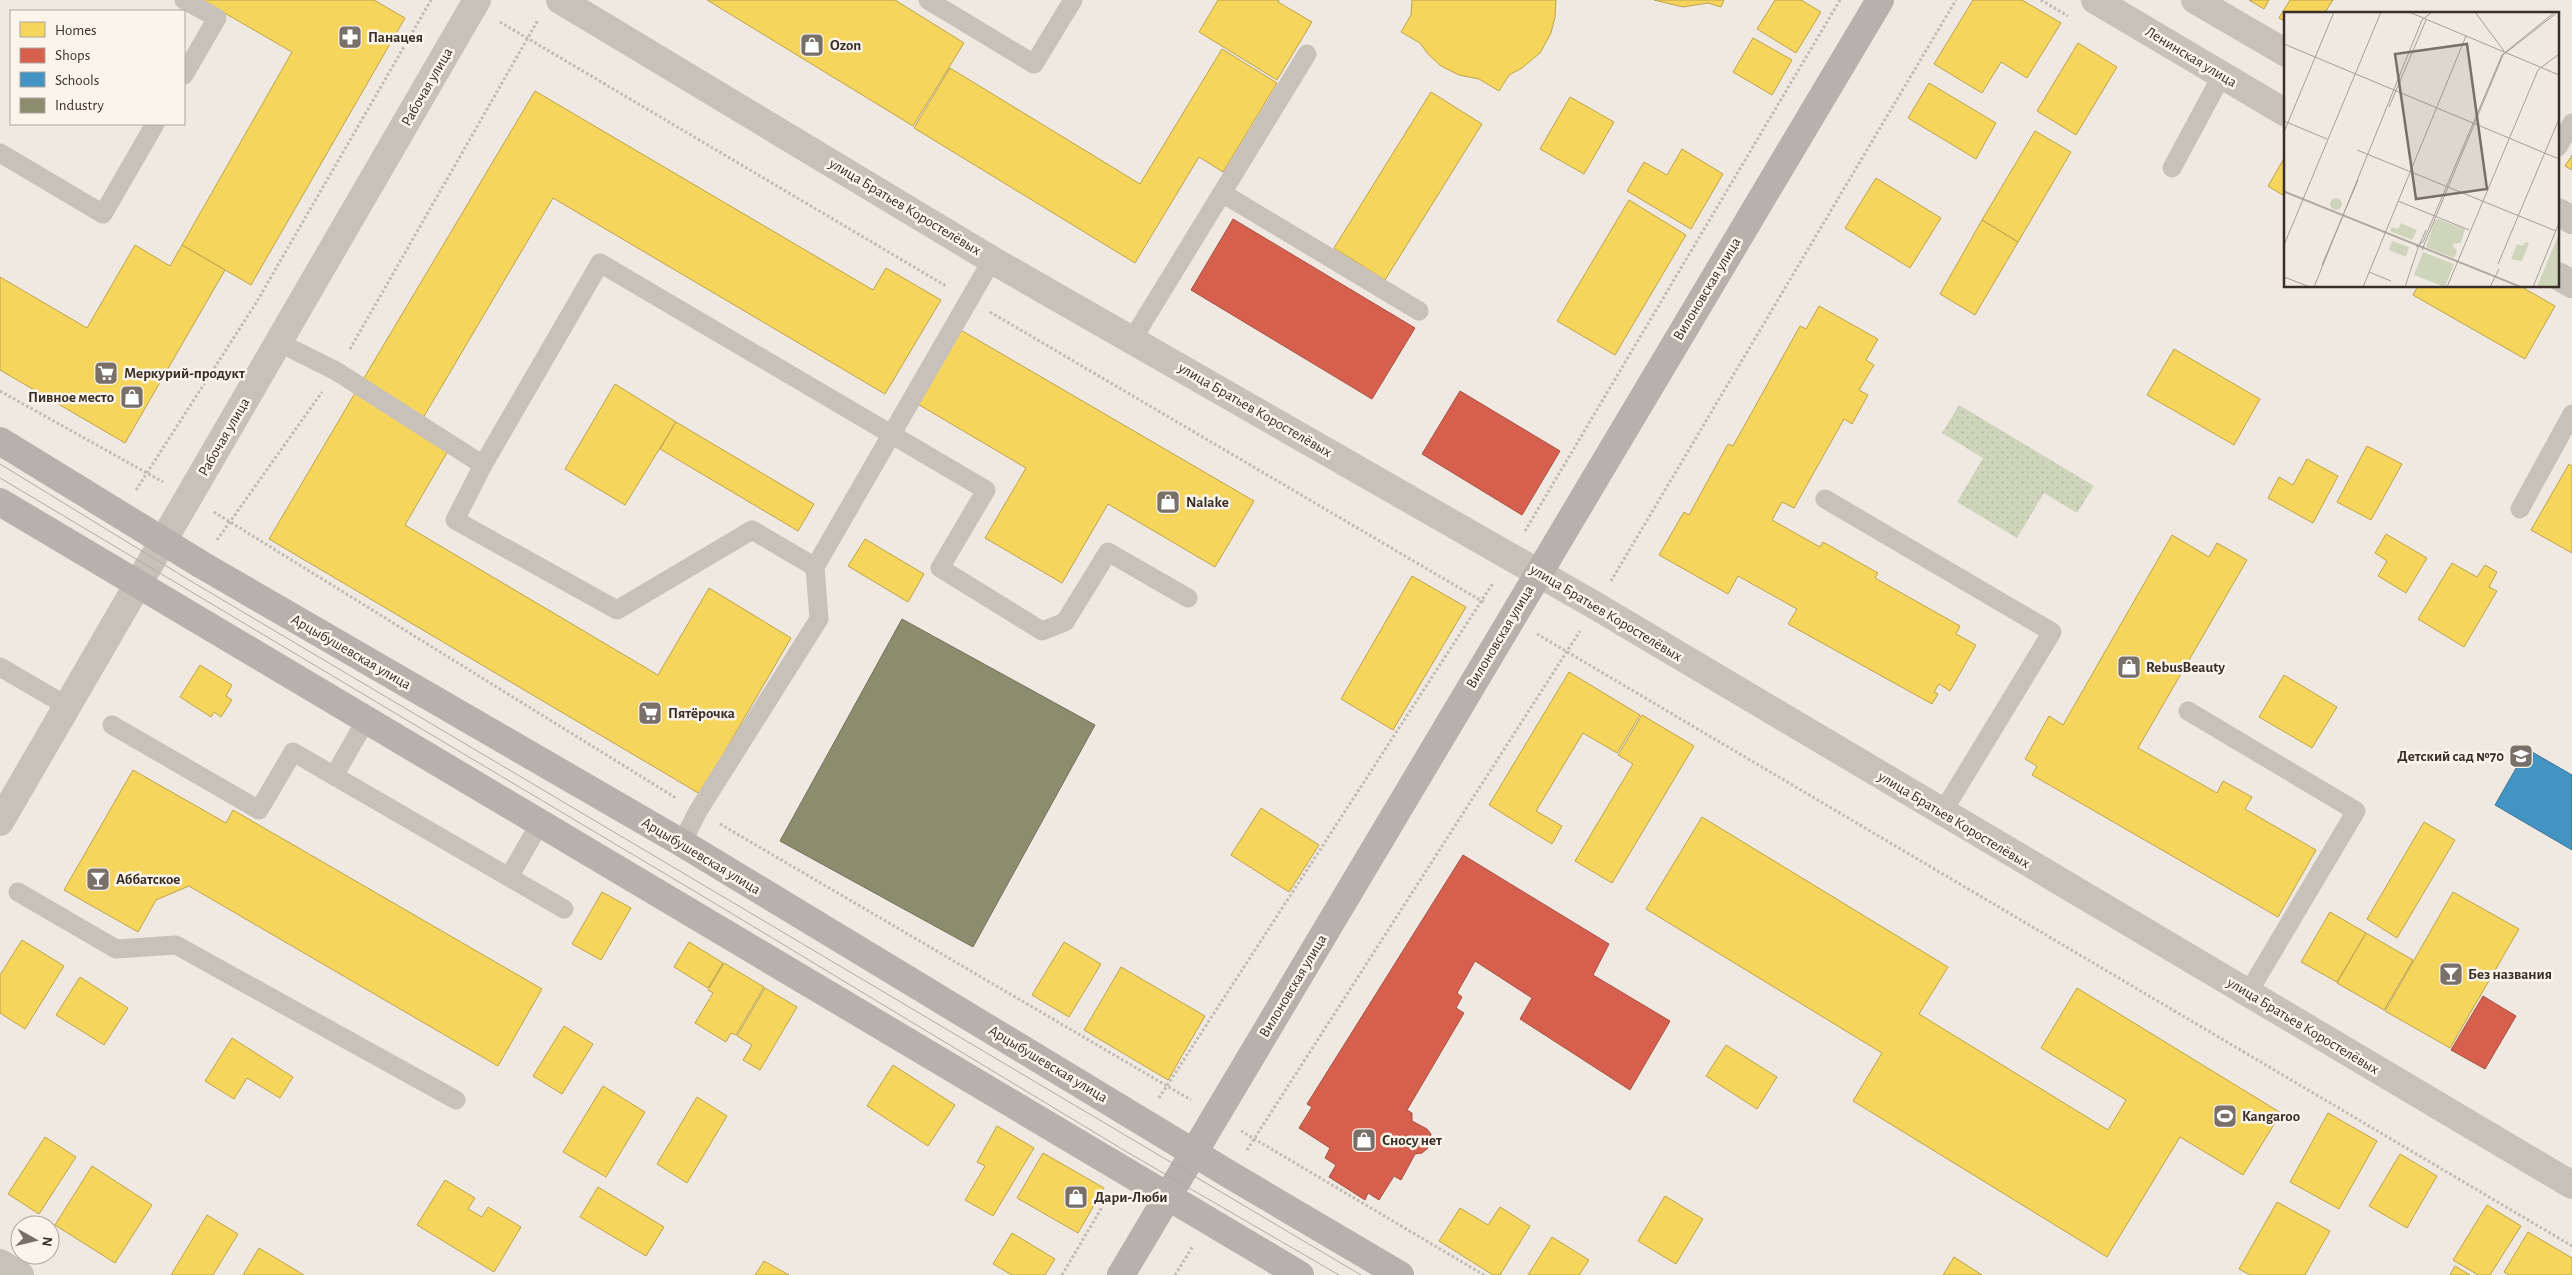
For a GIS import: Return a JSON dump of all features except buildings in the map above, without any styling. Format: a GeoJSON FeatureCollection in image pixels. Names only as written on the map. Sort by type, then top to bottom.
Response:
{"type":"FeatureCollection","features":[{"type":"Feature","properties":{"kind":"main road","name":"Вилоновская улица"},"geometry":{"type":"LineString","coordinates":[[1121,1275],[1880,0]]}},
{"type":"Feature","properties":{"kind":"main road","name":"Арцыбушевская улица"},"geometry":{"type":"LineString","coordinates":[[0,441],[202,565],[682,843],[1232,1176],[1400,1275]]}},
{"type":"Feature","properties":{"kind":"main road"},"geometry":{"type":"LineString","coordinates":[[0,502],[1300,1275]]}},
{"type":"Feature","properties":{"kind":"street","name":"Рабочая улица"},"geometry":{"type":"LineString","coordinates":[[0,822],[477,0]]}},
{"type":"Feature","properties":{"kind":"street","name":"улица Братьев Коростелёвых"},"geometry":{"type":"LineString","coordinates":[[560,0],[992,260],[1539,572],[1942,813],[2572,1185]]}},
{"type":"Feature","properties":{"kind":"street","name":"Ленинская улица"},"geometry":{"type":"LineString","coordinates":[[2095,0],[2284,112]]}},
{"type":"Feature","properties":{"kind":"street"},"geometry":{"type":"LineString","coordinates":[[2195,0],[2284,52]]}},
{"type":"Feature","properties":{"kind":"street"},"geometry":{"type":"LineString","coordinates":[[2560,213],[2572,220]]}},
{"type":"Feature","properties":{"kind":"street"},"geometry":{"type":"LineString","coordinates":[[2560,277],[2572,284]]}},
{"type":"Feature","properties":{"kind":"street"},"geometry":{"type":"LineString","coordinates":[[0,1263],[20,1275]]}},
{"type":"Feature","properties":{"kind":"lane"},"geometry":{"type":"LineString","coordinates":[[184,0],[217,18],[185,73]]}},
{"type":"Feature","properties":{"kind":"lane"},"geometry":{"type":"LineString","coordinates":[[928,0],[1034,64],[1073,0]]}},
{"type":"Feature","properties":{"kind":"lane"},"geometry":{"type":"LineString","coordinates":[[1132,340],[1306,54]]}},
{"type":"Feature","properties":{"kind":"lane"},"geometry":{"type":"LineString","coordinates":[[2172,168],[2222,75]]}},
{"type":"Feature","properties":{"kind":"lane"},"geometry":{"type":"LineString","coordinates":[[2560,144],[2572,123]]}},
{"type":"Feature","properties":{"kind":"lane"},"geometry":{"type":"LineString","coordinates":[[0,153],[103,214],[154,125]]}},
{"type":"Feature","properties":{"kind":"lane"},"geometry":{"type":"LineString","coordinates":[[1222,193],[1419,311]]}},
{"type":"Feature","properties":{"kind":"lane"},"geometry":{"type":"LineString","coordinates":[[682,843],[698,811],[819,619],[814,567],[992,260]]}},
{"type":"Feature","properties":{"kind":"lane"},"geometry":{"type":"LineString","coordinates":[[814,567],[752,530],[617,610],[456,520],[483,465],[600,263],[986,490],[940,568],[1042,631],[1065,622],[1108,552],[1188,598]]}},
{"type":"Feature","properties":{"kind":"lane"},"geometry":{"type":"LineString","coordinates":[[278,342],[336,371],[483,465]]}},
{"type":"Feature","properties":{"kind":"lane"},"geometry":{"type":"LineString","coordinates":[[2520,509],[2572,414]]}},
{"type":"Feature","properties":{"kind":"lane"},"geometry":{"type":"LineString","coordinates":[[1825,499],[2052,632],[1942,813]]}},
{"type":"Feature","properties":{"kind":"lane"},"geometry":{"type":"LineString","coordinates":[[0,667],[67,706]]}},
{"type":"Feature","properties":{"kind":"lane"},"geometry":{"type":"LineString","coordinates":[[2188,711],[2356,811],[2248,994]]}},
{"type":"Feature","properties":{"kind":"lane"},"geometry":{"type":"LineString","coordinates":[[334,776],[366,720]]}},
{"type":"Feature","properties":{"kind":"lane"},"geometry":{"type":"LineString","coordinates":[[112,725],[260,810],[293,752],[564,909]]}},
{"type":"Feature","properties":{"kind":"lane"},"geometry":{"type":"LineString","coordinates":[[509,877],[540,823]]}},
{"type":"Feature","properties":{"kind":"lane"},"geometry":{"type":"LineString","coordinates":[[18,892],[116,949],[176,945],[456,1100]]}},
{"type":"Feature","properties":{"kind":"path"},"geometry":{"type":"LineString","coordinates":[[119,513],[148,474],[256,303],[431,0]]}},
{"type":"Feature","properties":{"kind":"path"},"geometry":{"type":"LineString","coordinates":[[1142,1121],[1169,1085],[1510,556],[1840,0]]}},
{"type":"Feature","properties":{"kind":"path"},"geometry":{"type":"LineString","coordinates":[[1232,1176],[1596,606],[1956,0]]}},
{"type":"Feature","properties":{"kind":"path"},"geometry":{"type":"LineString","coordinates":[[202,565],[229,522],[336,371],[528,38]]}},
{"type":"Feature","properties":{"kind":"path"},"geometry":{"type":"LineString","coordinates":[[0,391],[189,496],[698,811],[1169,1085],[1254,1139],[1484,1275]]}},
{"type":"Feature","properties":{"kind":"path"},"geometry":{"type":"LineString","coordinates":[[1511,619],[2572,1246]]}},
{"type":"Feature","properties":{"kind":"path"},"geometry":{"type":"LineString","coordinates":[[1062,1275],[1113,1188],[1116,1164]]}},
{"type":"Feature","properties":{"kind":"path"},"geometry":{"type":"LineString","coordinates":[[1175,1275],[1207,1220]]}},
{"type":"Feature","properties":{"kind":"green space"},"geometry":{"type":"Polygon","coordinates":[[[1959,405],[2094,486],[2077,513],[2044,493],[2017,538],[1957,502],[1983,458],[1942,433],[1959,405]]]}},
{"type":"Feature","properties":{"kind":"tram line"},"geometry":{"type":"LineString","coordinates":[[0,464],[194,583],[1361,1275]]}},
{"type":"Feature","properties":{"kind":"tram line"},"geometry":{"type":"LineString","coordinates":[[0,478],[721,907],[1127,1152],[1339,1275]]}},
{"type":"Feature","properties":{"kind":"place","name":"Панацея"},"geometry":{"type":"Point","coordinates":[350,37]}},
{"type":"Feature","properties":{"kind":"place","name":"Ozon"},"geometry":{"type":"Point","coordinates":[812,45]}},
{"type":"Feature","properties":{"kind":"place","name":"Меркурий-продукт"},"geometry":{"type":"Point","coordinates":[106,373]}},
{"type":"Feature","properties":{"kind":"place","name":"Пивное место"},"geometry":{"type":"Point","coordinates":[132,397]}},
{"type":"Feature","properties":{"kind":"place","name":"Nalake"},"geometry":{"type":"Point","coordinates":[1168,502]}},
{"type":"Feature","properties":{"kind":"place","name":"RebusBeauty"},"geometry":{"type":"Point","coordinates":[2129,667]}},
{"type":"Feature","properties":{"kind":"place","name":"Пятёрочка"},"geometry":{"type":"Point","coordinates":[650,713]}},
{"type":"Feature","properties":{"kind":"place","name":"Детский сад №70"},"geometry":{"type":"Point","coordinates":[2521,756]}},
{"type":"Feature","properties":{"kind":"place","name":"Аббатское"},"geometry":{"type":"Point","coordinates":[98,879]}},
{"type":"Feature","properties":{"kind":"place","name":"Без названия"},"geometry":{"type":"Point","coordinates":[2451,974]}},
{"type":"Feature","properties":{"kind":"place","name":"Kangaroo"},"geometry":{"type":"Point","coordinates":[2225,1116]}},
{"type":"Feature","properties":{"kind":"place","name":"Сносу нет"},"geometry":{"type":"Point","coordinates":[1364,1140]}},
{"type":"Feature","properties":{"kind":"place","name":"Дари-Люби"},"geometry":{"type":"Point","coordinates":[1076,1197]}}]}
